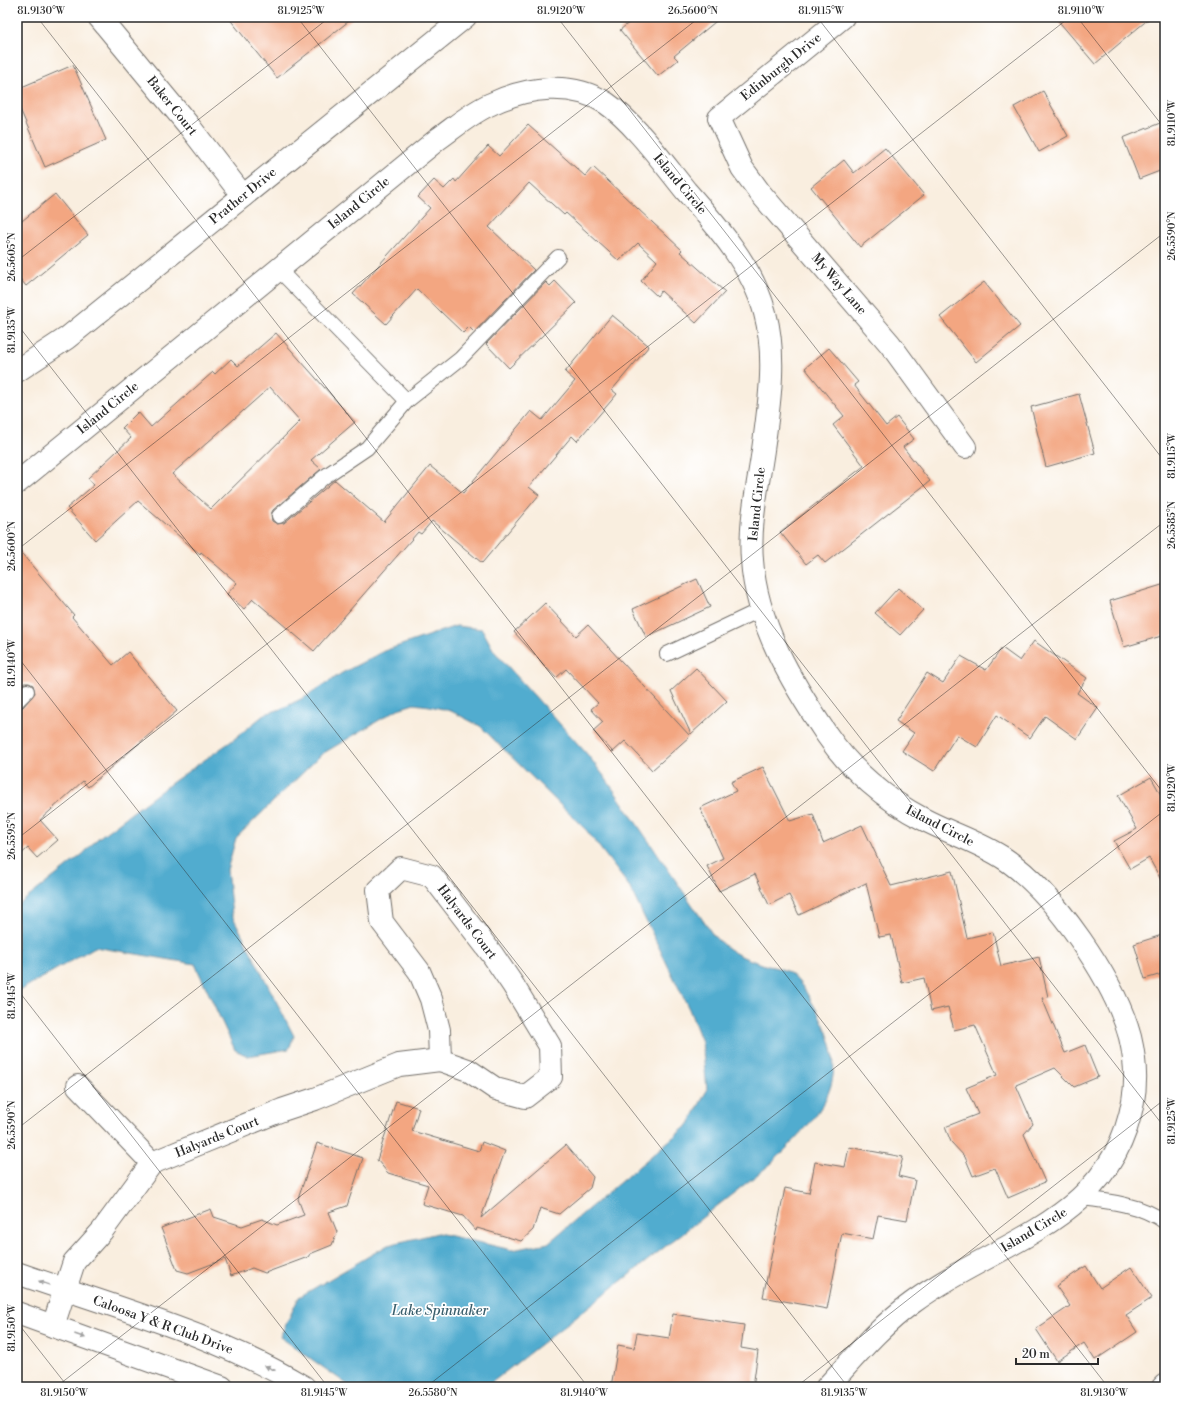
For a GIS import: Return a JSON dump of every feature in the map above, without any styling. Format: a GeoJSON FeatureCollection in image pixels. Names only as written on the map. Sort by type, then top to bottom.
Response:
{"type":"FeatureCollection","features":[{"type":"Feature","properties":{"kind":"street","name":"Baker Court"},"geometry":{"type":"LineString","coordinates":[[99,17],[189,126],[243,196]]}},
{"type":"Feature","properties":{"kind":"street","name":"Prather Drive"},"geometry":{"type":"LineString","coordinates":[[17,371],[67,338],[465,17]]}},
{"type":"Feature","properties":{"kind":"street","name":"Edinburgh Drive"},"geometry":{"type":"LineString","coordinates":[[719,118],[843,17]]}},
{"type":"Feature","properties":{"kind":"street","name":"Island Circle"},"geometry":{"type":"LineString","coordinates":[[17,483],[438,139],[490,104],[520,93],[549,88],[579,90],[606,103],[630,124],[698,204],[734,252],[752,280],[765,311],[770,340],[771,371],[765,432],[752,528],[752,561],[757,593],[766,624],[794,684],[830,740],[850,764],[871,784],[913,814],[1002,856],[1026,875],[1050,900],[1071,926],[1104,978],[1118,1006],[1129,1034],[1135,1063],[1134,1096],[1127,1128],[1114,1157],[1097,1182],[1074,1205],[1048,1224],[967,1268],[912,1302],[888,1322],[827,1387]]}},
{"type":"Feature","properties":{"kind":"street","name":"My Way Lane"},"geometry":{"type":"LineString","coordinates":[[719,118],[742,168],[761,194],[890,344],[965,446]]}},
{"type":"Feature","properties":{"kind":"street","name":"Halyards Court"},"geometry":{"type":"LineString","coordinates":[[152,1164],[282,1110],[315,1099],[399,1065],[440,1060],[468,1070],[496,1089],[525,1097],[551,1077],[550,1046],[513,985],[492,954],[432,876],[401,868],[378,890],[382,922],[419,972],[431,999],[439,1030],[440,1060]]}},
{"type":"Feature","properties":{"kind":"street"},"geometry":{"type":"LineString","coordinates":[[53,1326],[74,1262],[102,1231],[152,1164],[78,1086]]}},
{"type":"Feature","properties":{"kind":"street","name":"Caloosa Y & R Club Drive"},"geometry":{"type":"LineString","coordinates":[[17,1273],[222,1346],[279,1372],[304,1387]]}},
{"type":"Feature","properties":{"kind":"street"},"geometry":{"type":"LineString","coordinates":[[17,1313],[222,1387]]}},
{"type":"Feature","properties":{"kind":"lane"},"geometry":{"type":"LineString","coordinates":[[280,516],[324,477],[367,448],[407,401],[460,359],[558,257]]}},
{"type":"Feature","properties":{"kind":"lane"},"geometry":{"type":"LineString","coordinates":[[278,269],[407,401]]}},
{"type":"Feature","properties":{"kind":"lane"},"geometry":{"type":"LineString","coordinates":[[667,654],[762,609]]}},
{"type":"Feature","properties":{"kind":"lane"},"geometry":{"type":"LineString","coordinates":[[1081,1198],[1111,1201],[1138,1209],[1165,1222]]}},
{"type":"Feature","properties":{"kind":"water","name":"Lake Spinnaker"},"geometry":{"type":"Polygon","coordinates":[[[456,626],[482,629],[494,651],[587,754],[604,776],[713,935],[726,947],[738,955],[786,971],[797,980],[805,990],[817,1011],[828,1036],[833,1057],[833,1077],[828,1095],[818,1112],[790,1145],[772,1163],[486,1387],[351,1387],[280,1337],[299,1297],[388,1245],[438,1233],[512,1250],[548,1243],[689,1124],[707,1090],[702,1042],[689,1009],[629,886],[587,831],[480,726],[451,711],[414,704],[398,709],[322,754],[236,838],[227,870],[232,915],[294,1036],[289,1049],[248,1056],[235,1050],[195,964],[95,947],[17,992],[17,906],[83,854],[97,839],[170,784],[233,740],[265,714],[281,709],[307,696],[342,673],[384,651],[456,626]]]}},
{"type":"Feature","properties":{"kind":"building"},"geometry":{"type":"Polygon","coordinates":[[[228,17],[354,17],[277,78],[228,17]]]}},
{"type":"Feature","properties":{"kind":"building"},"geometry":{"type":"Polygon","coordinates":[[[636,17],[721,17],[674,56],[678,60],[658,76],[620,30],[636,17]]]}},
{"type":"Feature","properties":{"kind":"building"},"geometry":{"type":"Polygon","coordinates":[[[1055,17],[1151,17],[1095,64],[1055,17]]]}},
{"type":"Feature","properties":{"kind":"building"},"geometry":{"type":"Polygon","coordinates":[[[73,65],[106,140],[45,167],[17,102],[17,89],[73,65]]]}},
{"type":"Feature","properties":{"kind":"building"},"geometry":{"type":"Polygon","coordinates":[[[1043,91],[1068,136],[1039,152],[1014,107],[1043,91]]]}},
{"type":"Feature","properties":{"kind":"building"},"geometry":{"type":"Polygon","coordinates":[[[1165,121],[1165,169],[1139,179],[1123,138],[1165,121]]]}},
{"type":"Feature","properties":{"kind":"building"},"geometry":{"type":"Polygon","coordinates":[[[528,125],[585,176],[593,167],[682,250],[680,252],[725,292],[696,323],[661,291],[657,296],[641,281],[657,261],[638,243],[619,261],[566,213],[564,215],[529,183],[489,227],[534,270],[474,332],[469,327],[463,333],[417,289],[386,324],[353,294],[430,208],[418,197],[434,180],[444,189],[454,179],[456,182],[488,146],[499,156],[528,125]]]}},
{"type":"Feature","properties":{"kind":"building"},"geometry":{"type":"Polygon","coordinates":[[[885,148],[924,195],[860,247],[811,187],[844,160],[854,173],[885,148]]]}},
{"type":"Feature","properties":{"kind":"building"},"geometry":{"type":"Polygon","coordinates":[[[55,194],[88,235],[26,286],[17,275],[17,225],[55,194]]]}},
{"type":"Feature","properties":{"kind":"building"},"geometry":{"type":"Polygon","coordinates":[[[555,281],[576,303],[509,368],[486,344],[546,282],[550,286],[555,281]]]}},
{"type":"Feature","properties":{"kind":"building"},"geometry":{"type":"Polygon","coordinates":[[[984,282],[1020,326],[976,362],[940,317],[984,282]]]}},
{"type":"Feature","properties":{"kind":"building"},"geometry":{"type":"Polygon","coordinates":[[[612,315],[649,346],[612,390],[617,394],[577,441],[572,436],[529,487],[539,495],[482,563],[432,521],[421,534],[418,532],[314,651],[253,599],[244,609],[227,594],[237,583],[201,552],[200,554],[138,501],[95,540],[67,508],[94,485],[88,478],[131,438],[122,428],[138,412],[151,427],[213,372],[215,374],[231,359],[238,366],[276,333],[355,422],[311,460],[321,469],[273,510],[271,514],[272,521],[277,524],[284,523],[335,480],[384,522],[430,466],[463,493],[531,411],[542,420],[575,381],[565,372],[612,315]],[[270,387],[172,474],[211,509],[300,421],[270,387]]]}},
{"type":"Feature","properties":{"kind":"building"},"geometry":{"type":"Polygon","coordinates":[[[829,348],[858,382],[854,385],[886,426],[897,417],[914,439],[903,447],[930,481],[825,563],[818,555],[806,564],[780,532],[864,466],[833,425],[844,416],[805,368],[829,348]]]}},
{"type":"Feature","properties":{"kind":"building"},"geometry":{"type":"Polygon","coordinates":[[[1079,394],[1095,453],[1046,467],[1031,407],[1079,394]]]}},
{"type":"Feature","properties":{"kind":"building"},"geometry":{"type":"Polygon","coordinates":[[[17,548],[74,615],[72,617],[113,665],[128,652],[177,711],[88,787],[83,781],[40,820],[58,840],[37,858],[28,848],[17,858],[17,709],[23,707],[35,693],[33,685],[29,683],[24,683],[17,689],[17,548]]]}},
{"type":"Feature","properties":{"kind":"building"},"geometry":{"type":"Polygon","coordinates":[[[697,579],[710,607],[646,637],[633,609],[697,579]]]}},
{"type":"Feature","properties":{"kind":"building"},"geometry":{"type":"Polygon","coordinates":[[[1165,584],[1165,635],[1124,647],[1110,601],[1165,584]]]}},
{"type":"Feature","properties":{"kind":"building"},"geometry":{"type":"Polygon","coordinates":[[[898,588],[923,610],[900,635],[875,613],[898,588]]]}},
{"type":"Feature","properties":{"kind":"building"},"geometry":{"type":"Polygon","coordinates":[[[545,603],[576,636],[588,625],[690,736],[652,770],[625,741],[613,752],[593,731],[603,722],[591,709],[598,703],[566,669],[556,678],[514,632],[545,603]]]}},
{"type":"Feature","properties":{"kind":"building"},"geometry":{"type":"Polygon","coordinates":[[[1034,641],[1087,678],[1077,693],[1098,708],[1077,739],[1045,716],[1030,738],[997,715],[977,747],[957,735],[934,771],[902,751],[914,733],[896,721],[927,673],[943,683],[961,656],[986,670],[1002,648],[1020,661],[1034,641]]]}},
{"type":"Feature","properties":{"kind":"building"},"geometry":{"type":"Polygon","coordinates":[[[696,668],[727,701],[691,734],[671,691],[696,668]]]}},
{"type":"Feature","properties":{"kind":"building"},"geometry":{"type":"Polygon","coordinates":[[[763,767],[790,821],[813,814],[823,843],[862,825],[891,886],[952,871],[967,938],[993,932],[1001,966],[1039,957],[1048,997],[1042,998],[1065,1053],[1085,1045],[1098,1077],[1074,1087],[1055,1068],[1016,1085],[1033,1124],[1024,1134],[1045,1182],[1008,1198],[995,1168],[973,1176],[965,1157],[951,1142],[945,1127],[978,1114],[966,1088],[997,1075],[975,1025],[954,1030],[948,1007],[931,1011],[924,978],[902,983],[891,935],[879,937],[866,883],[799,915],[789,895],[769,905],[755,874],[719,891],[707,866],[723,858],[700,808],[736,791],[731,782],[763,767]]]}},
{"type":"Feature","properties":{"kind":"building"},"geometry":{"type":"Polygon","coordinates":[[[1151,777],[1165,802],[1165,887],[1149,858],[1130,869],[1114,841],[1137,829],[1118,796],[1151,777]]]}},
{"type":"Feature","properties":{"kind":"building"},"geometry":{"type":"Polygon","coordinates":[[[1165,934],[1165,973],[1145,979],[1134,944],[1165,934]]]}},
{"type":"Feature","properties":{"kind":"building"},"geometry":{"type":"Polygon","coordinates":[[[396,1101],[419,1108],[412,1131],[479,1151],[482,1142],[505,1151],[481,1218],[566,1145],[593,1177],[590,1188],[559,1214],[540,1208],[533,1230],[521,1241],[477,1228],[476,1231],[463,1216],[422,1204],[428,1185],[388,1173],[377,1160],[396,1101]]]}},
{"type":"Feature","properties":{"kind":"building"},"geometry":{"type":"Polygon","coordinates":[[[317,1143],[363,1158],[347,1206],[329,1212],[337,1232],[332,1245],[310,1254],[308,1257],[265,1273],[252,1268],[231,1276],[225,1259],[188,1273],[177,1270],[161,1228],[211,1209],[214,1217],[242,1226],[262,1219],[277,1225],[304,1215],[298,1199],[317,1143]]]}},
{"type":"Feature","properties":{"kind":"building"},"geometry":{"type":"Polygon","coordinates":[[[849,1147],[903,1157],[898,1176],[915,1180],[907,1220],[878,1215],[873,1239],[842,1233],[827,1309],[763,1297],[785,1188],[809,1193],[815,1162],[845,1167],[849,1147]]]}},
{"type":"Feature","properties":{"kind":"building"},"geometry":{"type":"Polygon","coordinates":[[[1086,1266],[1100,1288],[1131,1267],[1152,1298],[1126,1315],[1137,1332],[1095,1360],[1084,1343],[1057,1361],[1036,1329],[1070,1306],[1056,1286],[1086,1266]]]}},
{"type":"Feature","properties":{"kind":"building"},"geometry":{"type":"Polygon","coordinates":[[[673,1314],[744,1325],[741,1348],[758,1351],[753,1387],[611,1387],[618,1345],[634,1348],[637,1333],[669,1338],[673,1314]]]}}]}
